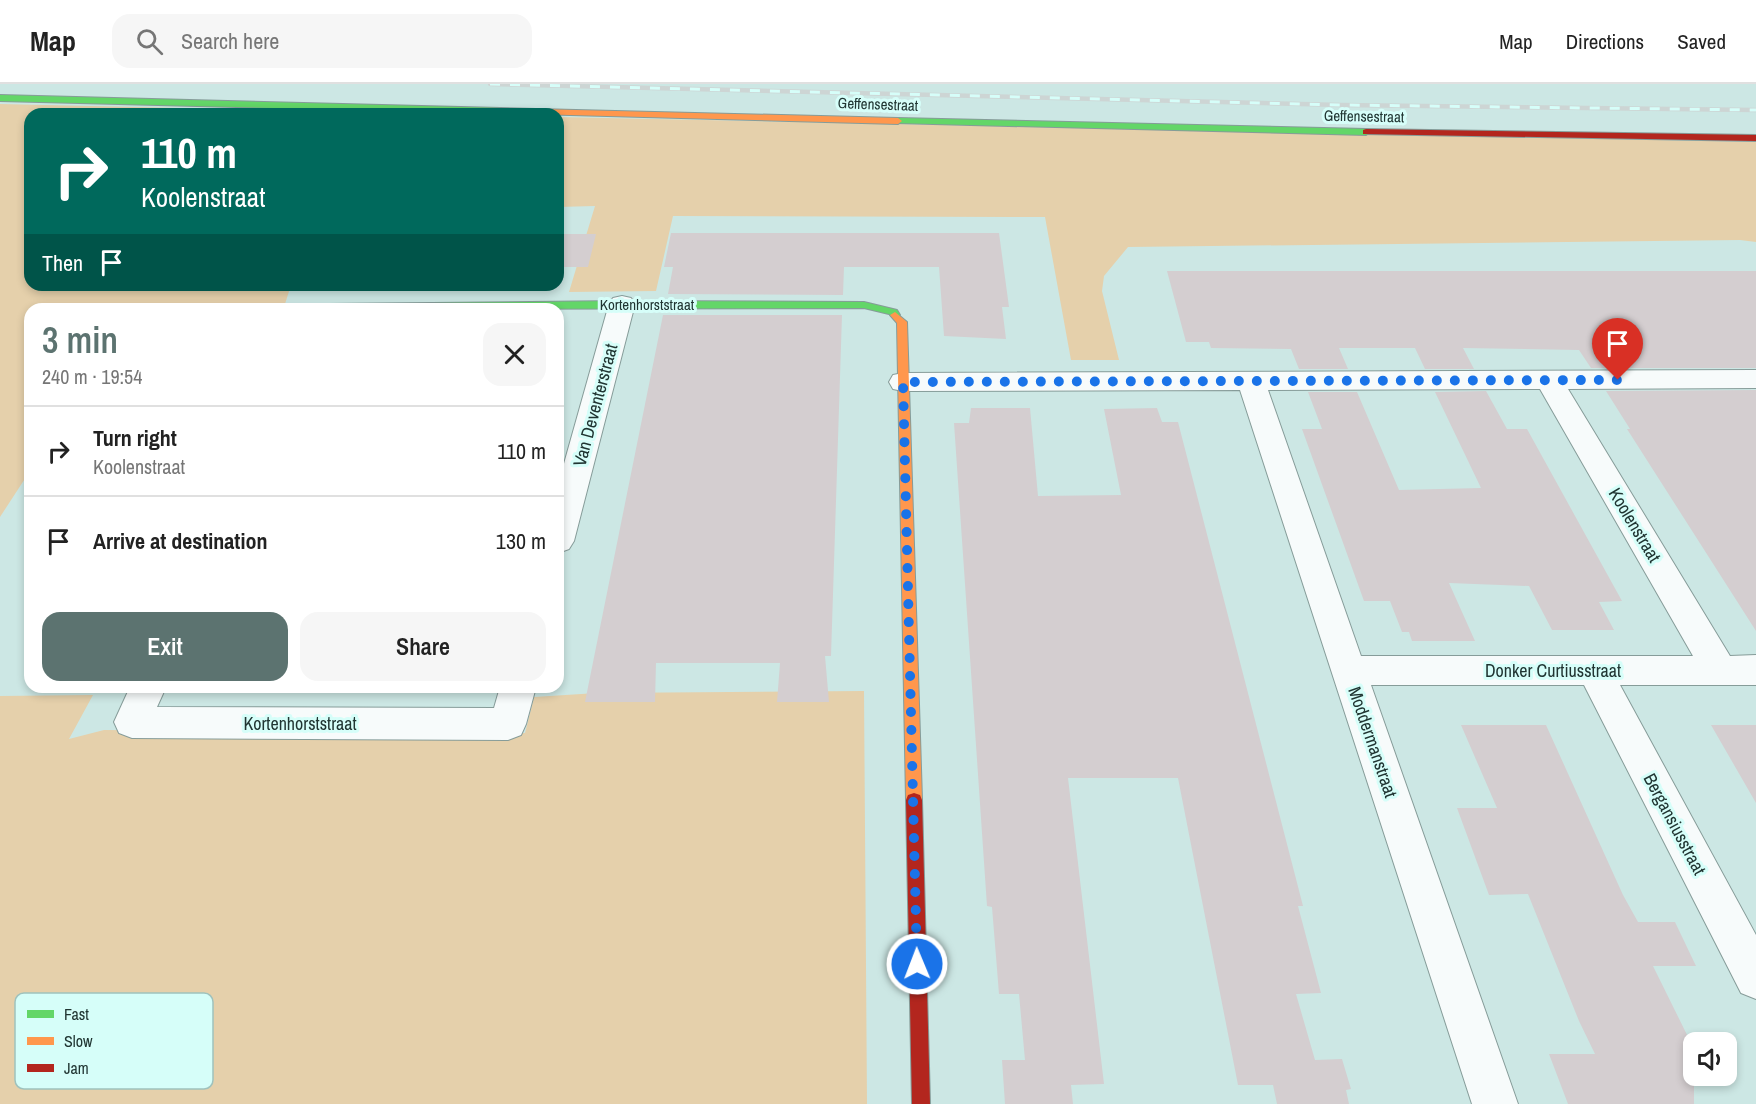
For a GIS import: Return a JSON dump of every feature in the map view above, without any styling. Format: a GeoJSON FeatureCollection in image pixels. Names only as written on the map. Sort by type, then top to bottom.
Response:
{"type":"FeatureCollection","features":[{"type":"Feature","properties":{"kind":"street","name":"Geffensestraat"},"geometry":{"type":"LineString","coordinates":[[0,98],[390,108]]}},
{"type":"Feature","properties":{"kind":"street","name":"Geffensestraat"},"geometry":{"type":"LineString","coordinates":[[564,112],[1248,130],[1756,138]]}},
{"type":"Feature","properties":{"kind":"street","name":"Van Deventerstraat"},"geometry":{"type":"LineString","coordinates":[[564,519],[622,304]]}},
{"type":"Feature","properties":{"kind":"street","name":"Kortenhorststraat"},"geometry":{"type":"LineString","coordinates":[[564,305],[864,305],[893,312],[902,322],[921,1104]]}},
{"type":"Feature","properties":{"kind":"street"},"geometry":{"type":"LineString","coordinates":[[903,382],[1756,379]]}},
{"type":"Feature","properties":{"kind":"street","name":"Moddermanstraat"},"geometry":{"type":"LineString","coordinates":[[1251,381],[1495,1104]]}},
{"type":"Feature","properties":{"kind":"street","name":"Koolenstraat"},"geometry":{"type":"LineString","coordinates":[[1549,381],[1720,670]]}},
{"type":"Feature","properties":{"kind":"street","name":"Bergansiusstraat"},"geometry":{"type":"LineString","coordinates":[[1594,670],[1756,978]]}},
{"type":"Feature","properties":{"kind":"street","name":"Donker Curtiusstraat"},"geometry":{"type":"LineString","coordinates":[[1349,671],[1756,670]]}},
{"type":"Feature","properties":{"kind":"street","name":"Kortenhorststraat"},"geometry":{"type":"LineString","coordinates":[[145,693],[132,722],[508,724],[516,693]]}},
{"type":"Feature","properties":{"kind":"shaded area"},"geometry":{"type":"Polygon","coordinates":[[[0,104],[175,108],[24,108],[24,291],[289,291],[285,303],[24,303],[24,480],[0,517],[0,104]]]}},
{"type":"Feature","properties":{"kind":"shaded area"},"geometry":{"type":"Polygon","coordinates":[[[564,117],[1756,142],[1756,242],[1740,240],[1128,247],[1104,276],[1102,291],[1119,360],[1071,360],[1045,217],[673,216],[656,291],[569,292],[595,206],[564,207],[564,117]]]}},
{"type":"Feature","properties":{"kind":"shaded area"},"geometry":{"type":"Polygon","coordinates":[[[864,691],[867,1104],[0,1104],[0,696],[93,695],[69,739],[104,730],[525,733],[534,697],[597,693],[864,691]]]}},
{"type":"Feature","properties":{"kind":"building"},"geometry":{"type":"Polygon","coordinates":[[[671,233],[999,233],[1009,307],[1002,307],[1006,339],[944,336],[939,267],[844,267],[843,295],[668,294],[673,267],[664,267],[671,233]]]}},
{"type":"Feature","properties":{"kind":"building"},"geometry":{"type":"Polygon","coordinates":[[[564,234],[596,234],[588,267],[564,267],[564,234]]]}},
{"type":"Feature","properties":{"kind":"building"},"geometry":{"type":"Polygon","coordinates":[[[1167,271],[1756,271],[1756,368],[1591,368],[1579,350],[1463,348],[1474,369],[1425,369],[1415,348],[1339,348],[1348,369],[1299,369],[1291,349],[1211,348],[1209,342],[1186,342],[1167,271]]]}},
{"type":"Feature","properties":{"kind":"building"},"geometry":{"type":"Polygon","coordinates":[[[663,315],[842,315],[831,656],[825,656],[829,702],[777,702],[780,663],[656,663],[655,702],[585,702],[663,315]]]}},
{"type":"Feature","properties":{"kind":"building"},"geometry":{"type":"Polygon","coordinates":[[[1756,390],[1756,631],[1627,429],[1630,429],[1606,391],[1756,390]]]}},
{"type":"Feature","properties":{"kind":"building"},"geometry":{"type":"Polygon","coordinates":[[[1486,391],[1507,429],[1527,429],[1622,601],[1599,602],[1614,630],[1552,630],[1529,586],[1449,583],[1475,641],[1412,641],[1409,632],[1402,632],[1390,601],[1364,601],[1302,429],[1322,429],[1308,392],[1357,392],[1399,490],[1481,488],[1435,392],[1486,391]]]}},
{"type":"Feature","properties":{"kind":"building"},"geometry":{"type":"Polygon","coordinates":[[[971,408],[1030,408],[1038,496],[1121,495],[1104,409],[1157,408],[1162,422],[1178,422],[1303,906],[1298,906],[1321,993],[1296,994],[1315,1060],[1342,1059],[1351,1089],[1346,1090],[1349,1104],[1277,1104],[1273,1085],[1238,1085],[1178,778],[1068,778],[1104,1084],[1071,1085],[1073,1104],[1005,1104],[1002,1060],[1025,1060],[1019,994],[999,994],[992,907],[987,906],[954,423],[969,423],[971,408]]]}},
{"type":"Feature","properties":{"kind":"building"},"geometry":{"type":"Polygon","coordinates":[[[1461,725],[1546,725],[1623,895],[1638,922],[1675,922],[1696,966],[1653,966],[1686,1032],[1683,1032],[1683,1086],[1694,1086],[1694,1104],[1568,1104],[1549,1054],[1595,1054],[1579,1021],[1528,894],[1489,895],[1457,808],[1497,808],[1461,725]]]}},
{"type":"Feature","properties":{"kind":"building"},"geometry":{"type":"Polygon","coordinates":[[[1711,725],[1756,725],[1756,803],[1711,725]]]}},
{"type":"Feature","properties":{"kind":"railway"},"geometry":{"type":"LineString","coordinates":[[490,84],[1341,105],[1756,110]]}},
{"type":"Feature","properties":{"kind":"traffic: fast"},"geometry":{"type":"LineString","coordinates":[[0,98],[383,108]]}},
{"type":"Feature","properties":{"kind":"traffic: fast"},"geometry":{"type":"LineString","coordinates":[[898,121],[1366,132]]}},
{"type":"Feature","properties":{"kind":"traffic: fast"},"geometry":{"type":"LineString","coordinates":[[564,305],[864,305],[893,312],[895,315]]}},
{"type":"Feature","properties":{"kind":"traffic: slow"},"geometry":{"type":"LineString","coordinates":[[564,113],[898,121]]}},
{"type":"Feature","properties":{"kind":"traffic: slow"},"geometry":{"type":"LineString","coordinates":[[895,315],[902,322],[914,800]]}},
{"type":"Feature","properties":{"kind":"traffic: jam"},"geometry":{"type":"LineString","coordinates":[[1366,132],[1756,138]]}},
{"type":"Feature","properties":{"kind":"traffic: jam"},"geometry":{"type":"LineString","coordinates":[[914,800],[921,1104]]}},
{"type":"Feature","properties":{"kind":"route"},"geometry":{"type":"LineString","coordinates":[[917,964],[903,382],[1618,380]]}}]}
